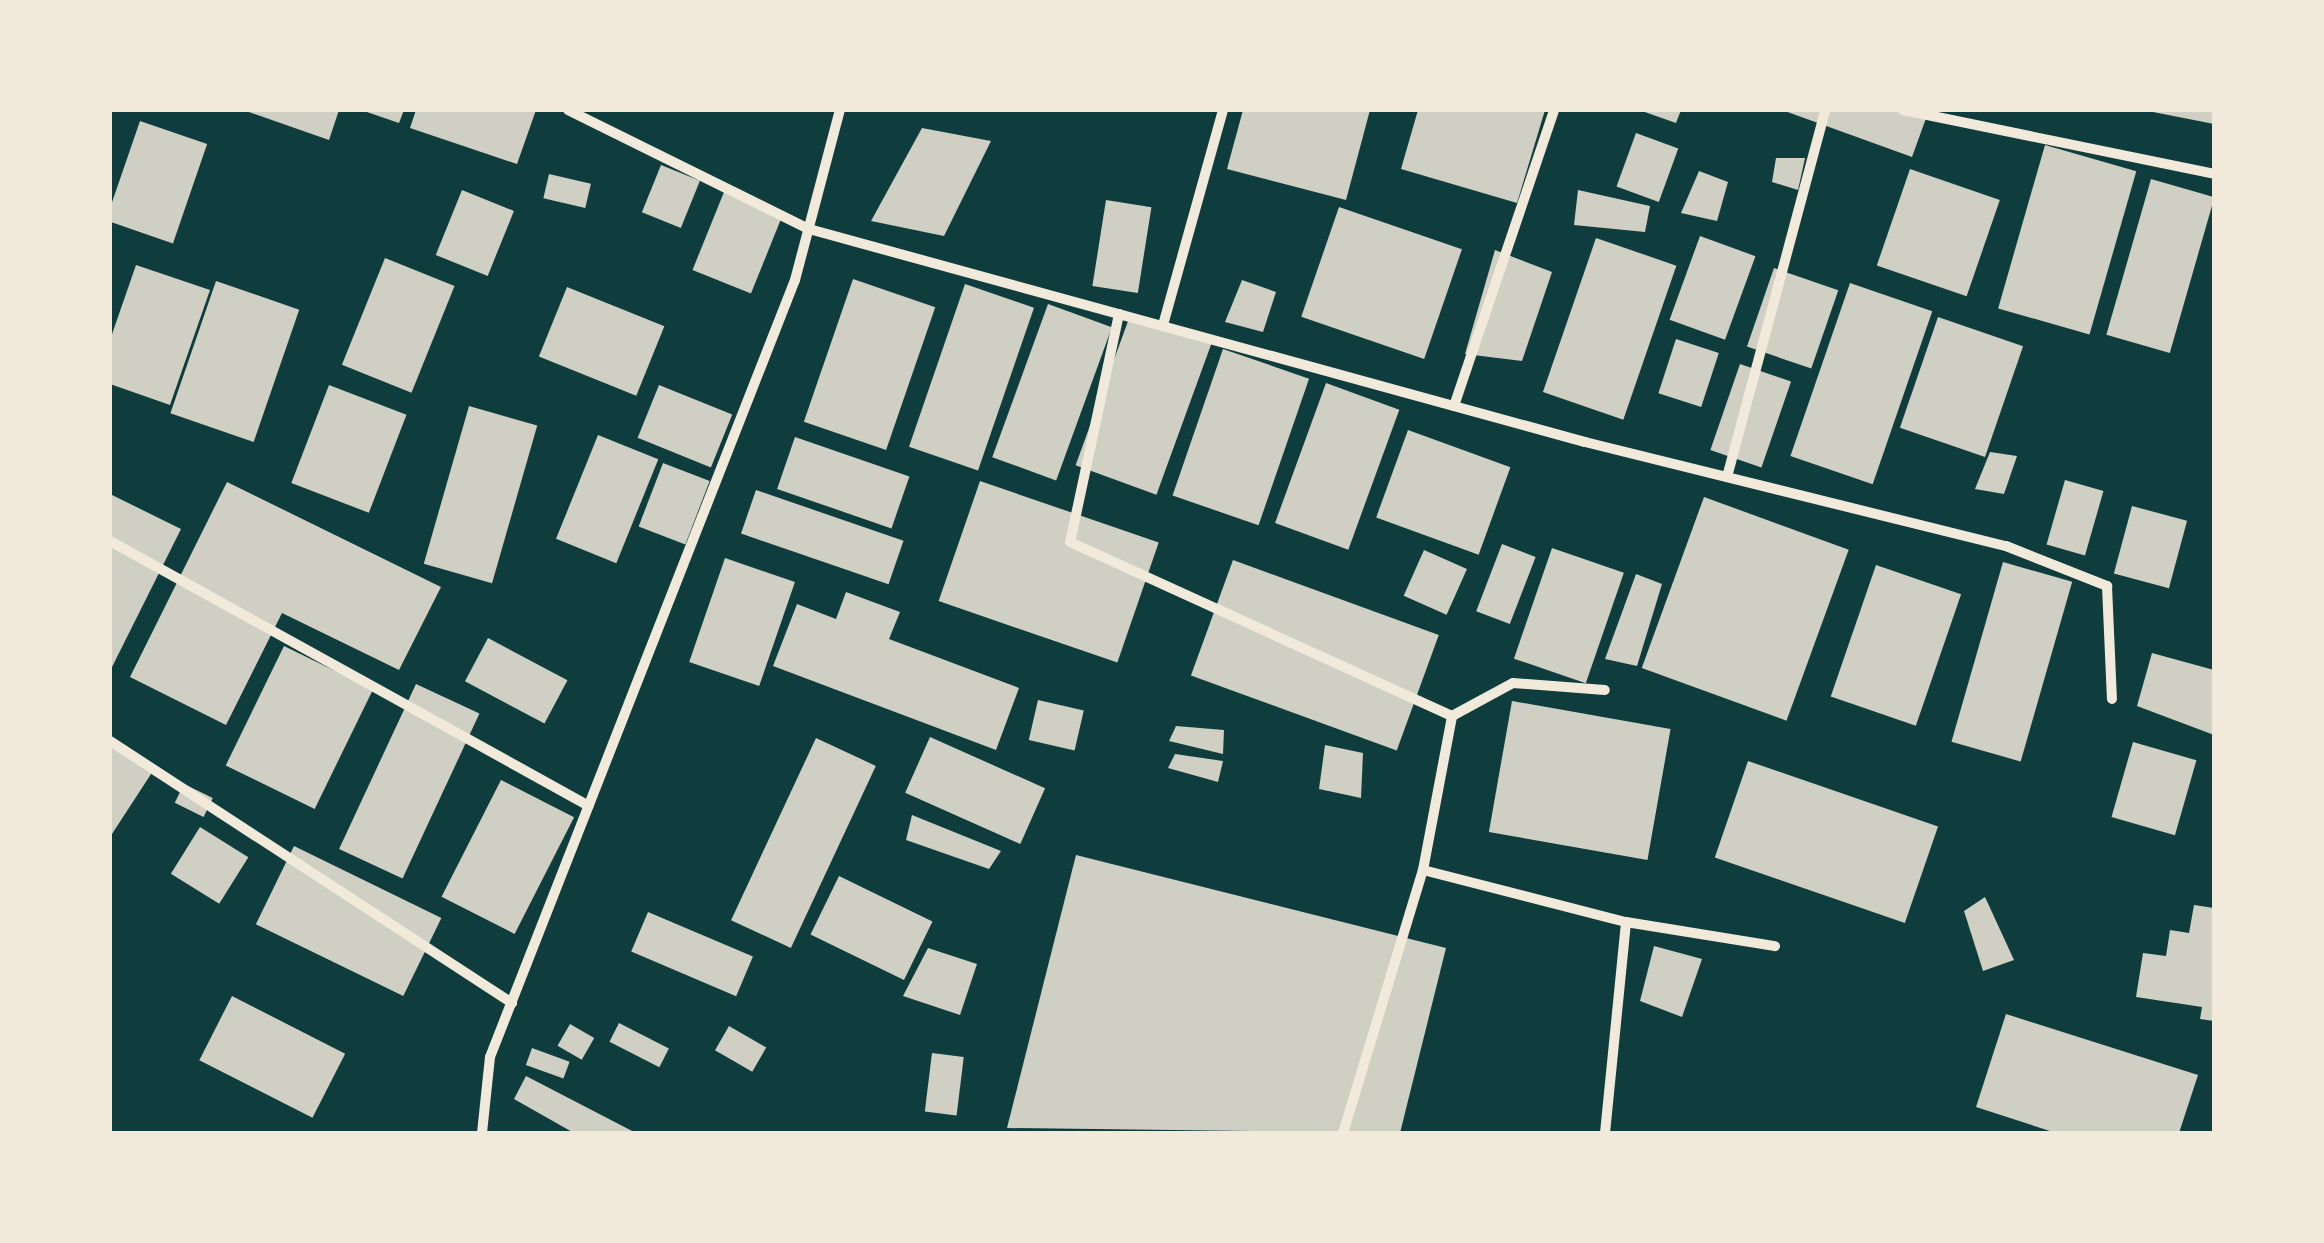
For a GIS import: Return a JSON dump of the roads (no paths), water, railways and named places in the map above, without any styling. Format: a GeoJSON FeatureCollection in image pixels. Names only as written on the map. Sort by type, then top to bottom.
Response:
{"type":"FeatureCollection","features":[{"type":"Feature","properties":{"kind":"street"},"geometry":{"type":"LineString","coordinates":[[568,110],[808,230],[1454,406],[2006,546],[2108,586],[2112,699]]}},
{"type":"Feature","properties":{"kind":"street"},"geometry":{"type":"LineString","coordinates":[[482,1133],[490,1057],[795,280],[840,110]]}},
{"type":"Feature","properties":{"kind":"street"},"geometry":{"type":"LineString","coordinates":[[1163,325],[1223,110]]}},
{"type":"Feature","properties":{"kind":"street"},"geometry":{"type":"LineString","coordinates":[[1454,406],[1554,110]]}},
{"type":"Feature","properties":{"kind":"street"},"geometry":{"type":"LineString","coordinates":[[1727,477],[1825,110]]}},
{"type":"Feature","properties":{"kind":"street"},"geometry":{"type":"LineString","coordinates":[[1903,110],[2214,174]]}},
{"type":"Feature","properties":{"kind":"street"},"geometry":{"type":"LineString","coordinates":[[1119,314],[1070,542],[1452,716]]}},
{"type":"Feature","properties":{"kind":"street"},"geometry":{"type":"LineString","coordinates":[[110,541],[589,806]]}},
{"type":"Feature","properties":{"kind":"street"},"geometry":{"type":"LineString","coordinates":[[1452,716],[1513,683],[1604,690]]}},
{"type":"Feature","properties":{"kind":"street"},"geometry":{"type":"LineString","coordinates":[[1342,1133],[1423,870],[1452,716]]}},
{"type":"Feature","properties":{"kind":"street"},"geometry":{"type":"LineString","coordinates":[[110,742],[512,1003]]}},
{"type":"Feature","properties":{"kind":"street"},"geometry":{"type":"LineString","coordinates":[[1423,870],[1626,922],[1776,946]]}},
{"type":"Feature","properties":{"kind":"street"},"geometry":{"type":"LineString","coordinates":[[1605,1133],[1626,922]]}}]}
